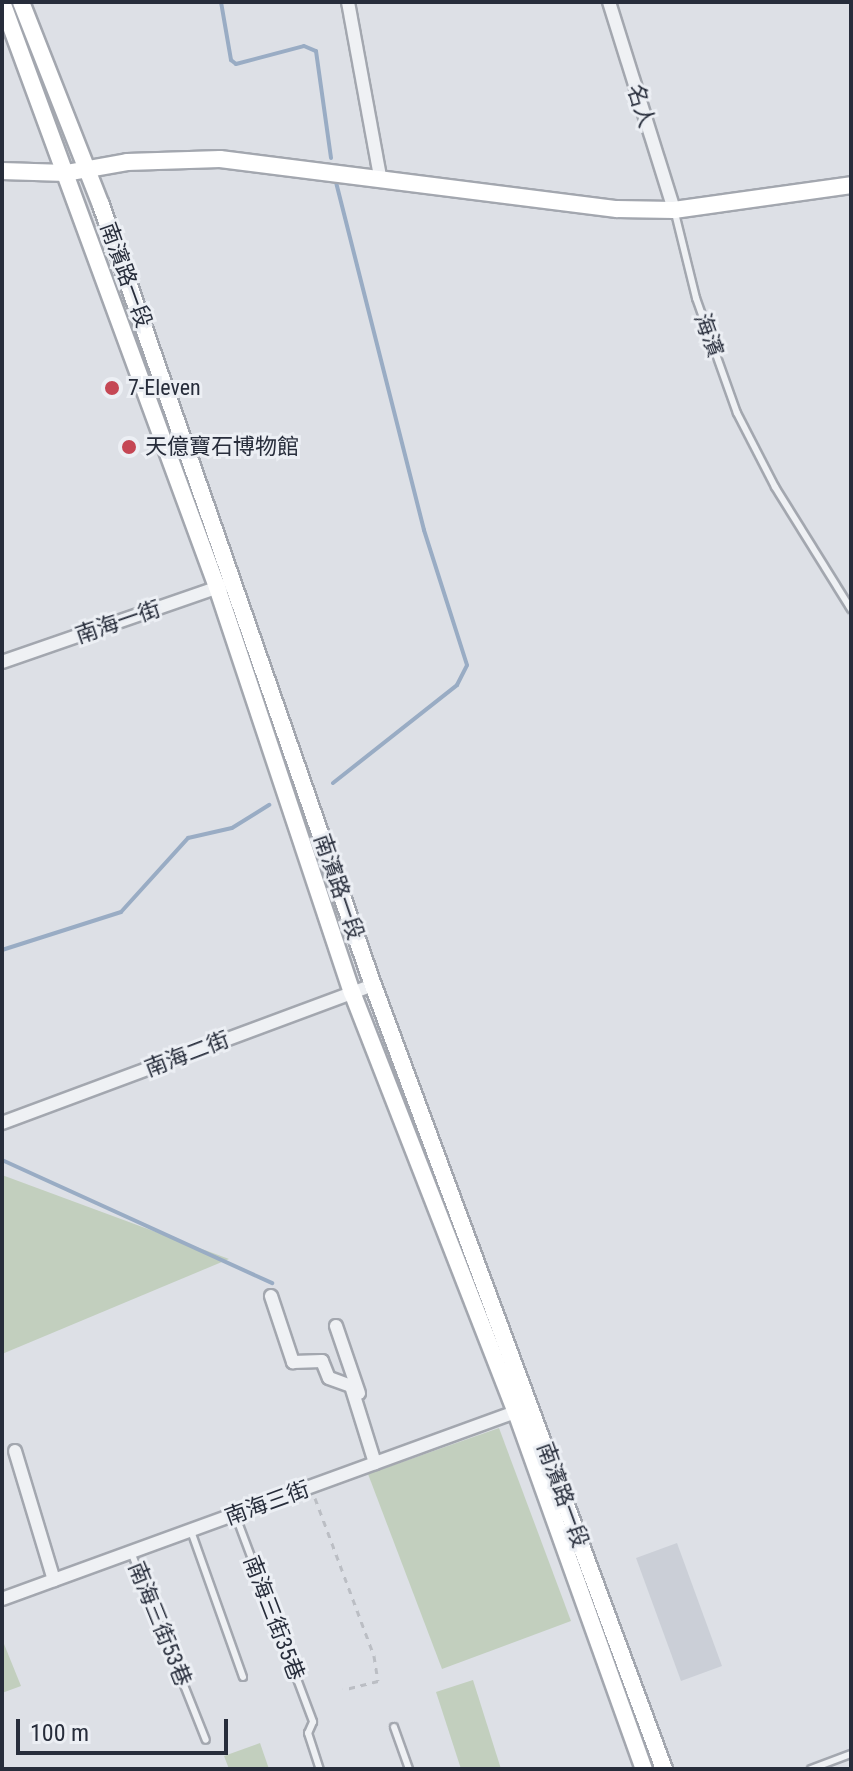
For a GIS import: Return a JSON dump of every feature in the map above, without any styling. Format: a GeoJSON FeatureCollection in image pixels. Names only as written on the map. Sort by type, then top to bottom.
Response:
{"type":"FeatureCollection","features":[{"type":"Feature","properties":{"kind":"main road","name":"南濱路一段"},"geometry":{"type":"LineString","coordinates":[[2,2],[217,587],[352,992],[524,1409],[664,1769]]}},
{"type":"Feature","properties":{"kind":"main road","name":"南濱路一段"},"geometry":{"type":"LineString","coordinates":[[21,2],[235,582],[373,985],[524,1409],[644,1769]]}},
{"type":"Feature","properties":{"kind":"main road"},"geometry":{"type":"LineString","coordinates":[[2,171],[66,173],[127,162],[220,159],[380,176],[617,209],[674,210],[851,185]]}},
{"type":"Feature","properties":{"kind":"street"},"geometry":{"type":"LineString","coordinates":[[348,2],[380,176]]}},
{"type":"Feature","properties":{"kind":"street","name":"名人"},"geometry":{"type":"LineString","coordinates":[[609,2],[674,210]]}},
{"type":"Feature","properties":{"kind":"street","name":"南海一街"},"geometry":{"type":"LineString","coordinates":[[2,662],[235,582]]}},
{"type":"Feature","properties":{"kind":"street","name":"南海二街"},"geometry":{"type":"LineString","coordinates":[[2,1123],[373,985]]}},
{"type":"Feature","properties":{"kind":"street"},"geometry":{"type":"LineString","coordinates":[[271,1296],[293,1362],[322,1361],[329,1378],[351,1386],[378,1462]]}},
{"type":"Feature","properties":{"kind":"street"},"geometry":{"type":"LineString","coordinates":[[336,1326],[378,1462]]}},
{"type":"Feature","properties":{"kind":"street","name":"南海三街"},"geometry":{"type":"LineString","coordinates":[[2,1599],[524,1409]]}},
{"type":"Feature","properties":{"kind":"street"},"geometry":{"type":"LineString","coordinates":[[15,1451],[54,1580]]}},
{"type":"Feature","properties":{"kind":"lane","name":"海濱"},"geometry":{"type":"LineString","coordinates":[[674,210],[696,298],[737,413],[775,487],[851,609]]}},
{"type":"Feature","properties":{"kind":"lane","name":"南海三街35巷"},"geometry":{"type":"LineString","coordinates":[[235,1514],[313,1722],[308,1733],[320,1769]]}},
{"type":"Feature","properties":{"kind":"lane"},"geometry":{"type":"LineString","coordinates":[[191,1531],[243,1677]]}},
{"type":"Feature","properties":{"kind":"lane","name":"南海三街53巷"},"geometry":{"type":"LineString","coordinates":[[131,1552],[206,1740]]}},
{"type":"Feature","properties":{"kind":"lane"},"geometry":{"type":"LineString","coordinates":[[394,1727],[409,1769]]}},
{"type":"Feature","properties":{"kind":"lane"},"geometry":{"type":"LineString","coordinates":[[811,1769],[851,1754]]}},
{"type":"Feature","properties":{"kind":"path"},"geometry":{"type":"LineString","coordinates":[[311,1487],[374,1656],[378,1681],[343,1690]]}},
{"type":"Feature","properties":{"kind":"shaded area"},"geometry":{"type":"Polygon","coordinates":[[[677,1543],[722,1666],[681,1681],[636,1558],[677,1543]]]}},
{"type":"Feature","properties":{"kind":"green space"},"geometry":{"type":"Polygon","coordinates":[[[2,1175],[229,1259],[2,1354],[2,1175]]]}},
{"type":"Feature","properties":{"kind":"green space"},"geometry":{"type":"Polygon","coordinates":[[[499,1428],[571,1621],[442,1669],[368,1474],[499,1428]]]}},
{"type":"Feature","properties":{"kind":"green space"},"geometry":{"type":"Polygon","coordinates":[[[2,1639],[21,1686],[2,1693],[2,1639]]]}},
{"type":"Feature","properties":{"kind":"green space"},"geometry":{"type":"Polygon","coordinates":[[[473,1680],[501,1769],[461,1769],[436,1692],[473,1680]]]}},
{"type":"Feature","properties":{"kind":"green space"},"geometry":{"type":"Polygon","coordinates":[[[260,1743],[269,1769],[229,1769],[224,1756],[260,1743]]]}},
{"type":"Feature","properties":{"kind":"waterway"},"geometry":{"type":"LineString","coordinates":[[221,2],[231,60],[236,64],[304,46],[316,51],[331,158]]}},
{"type":"Feature","properties":{"kind":"waterway"},"geometry":{"type":"LineString","coordinates":[[333,783],[457,685],[467,665],[424,530],[335,179]]}},
{"type":"Feature","properties":{"kind":"waterway"},"geometry":{"type":"LineString","coordinates":[[2,950],[121,912],[188,838],[232,828],[269,805]]}},
{"type":"Feature","properties":{"kind":"waterway"},"geometry":{"type":"LineString","coordinates":[[2,1160],[272,1283]]}},
{"type":"Feature","properties":{"kind":"place","name":"7-Eleven"},"geometry":{"type":"Point","coordinates":[112,388]}},
{"type":"Feature","properties":{"kind":"place","name":"天億寶石博物館"},"geometry":{"type":"Point","coordinates":[129,447]}}]}
